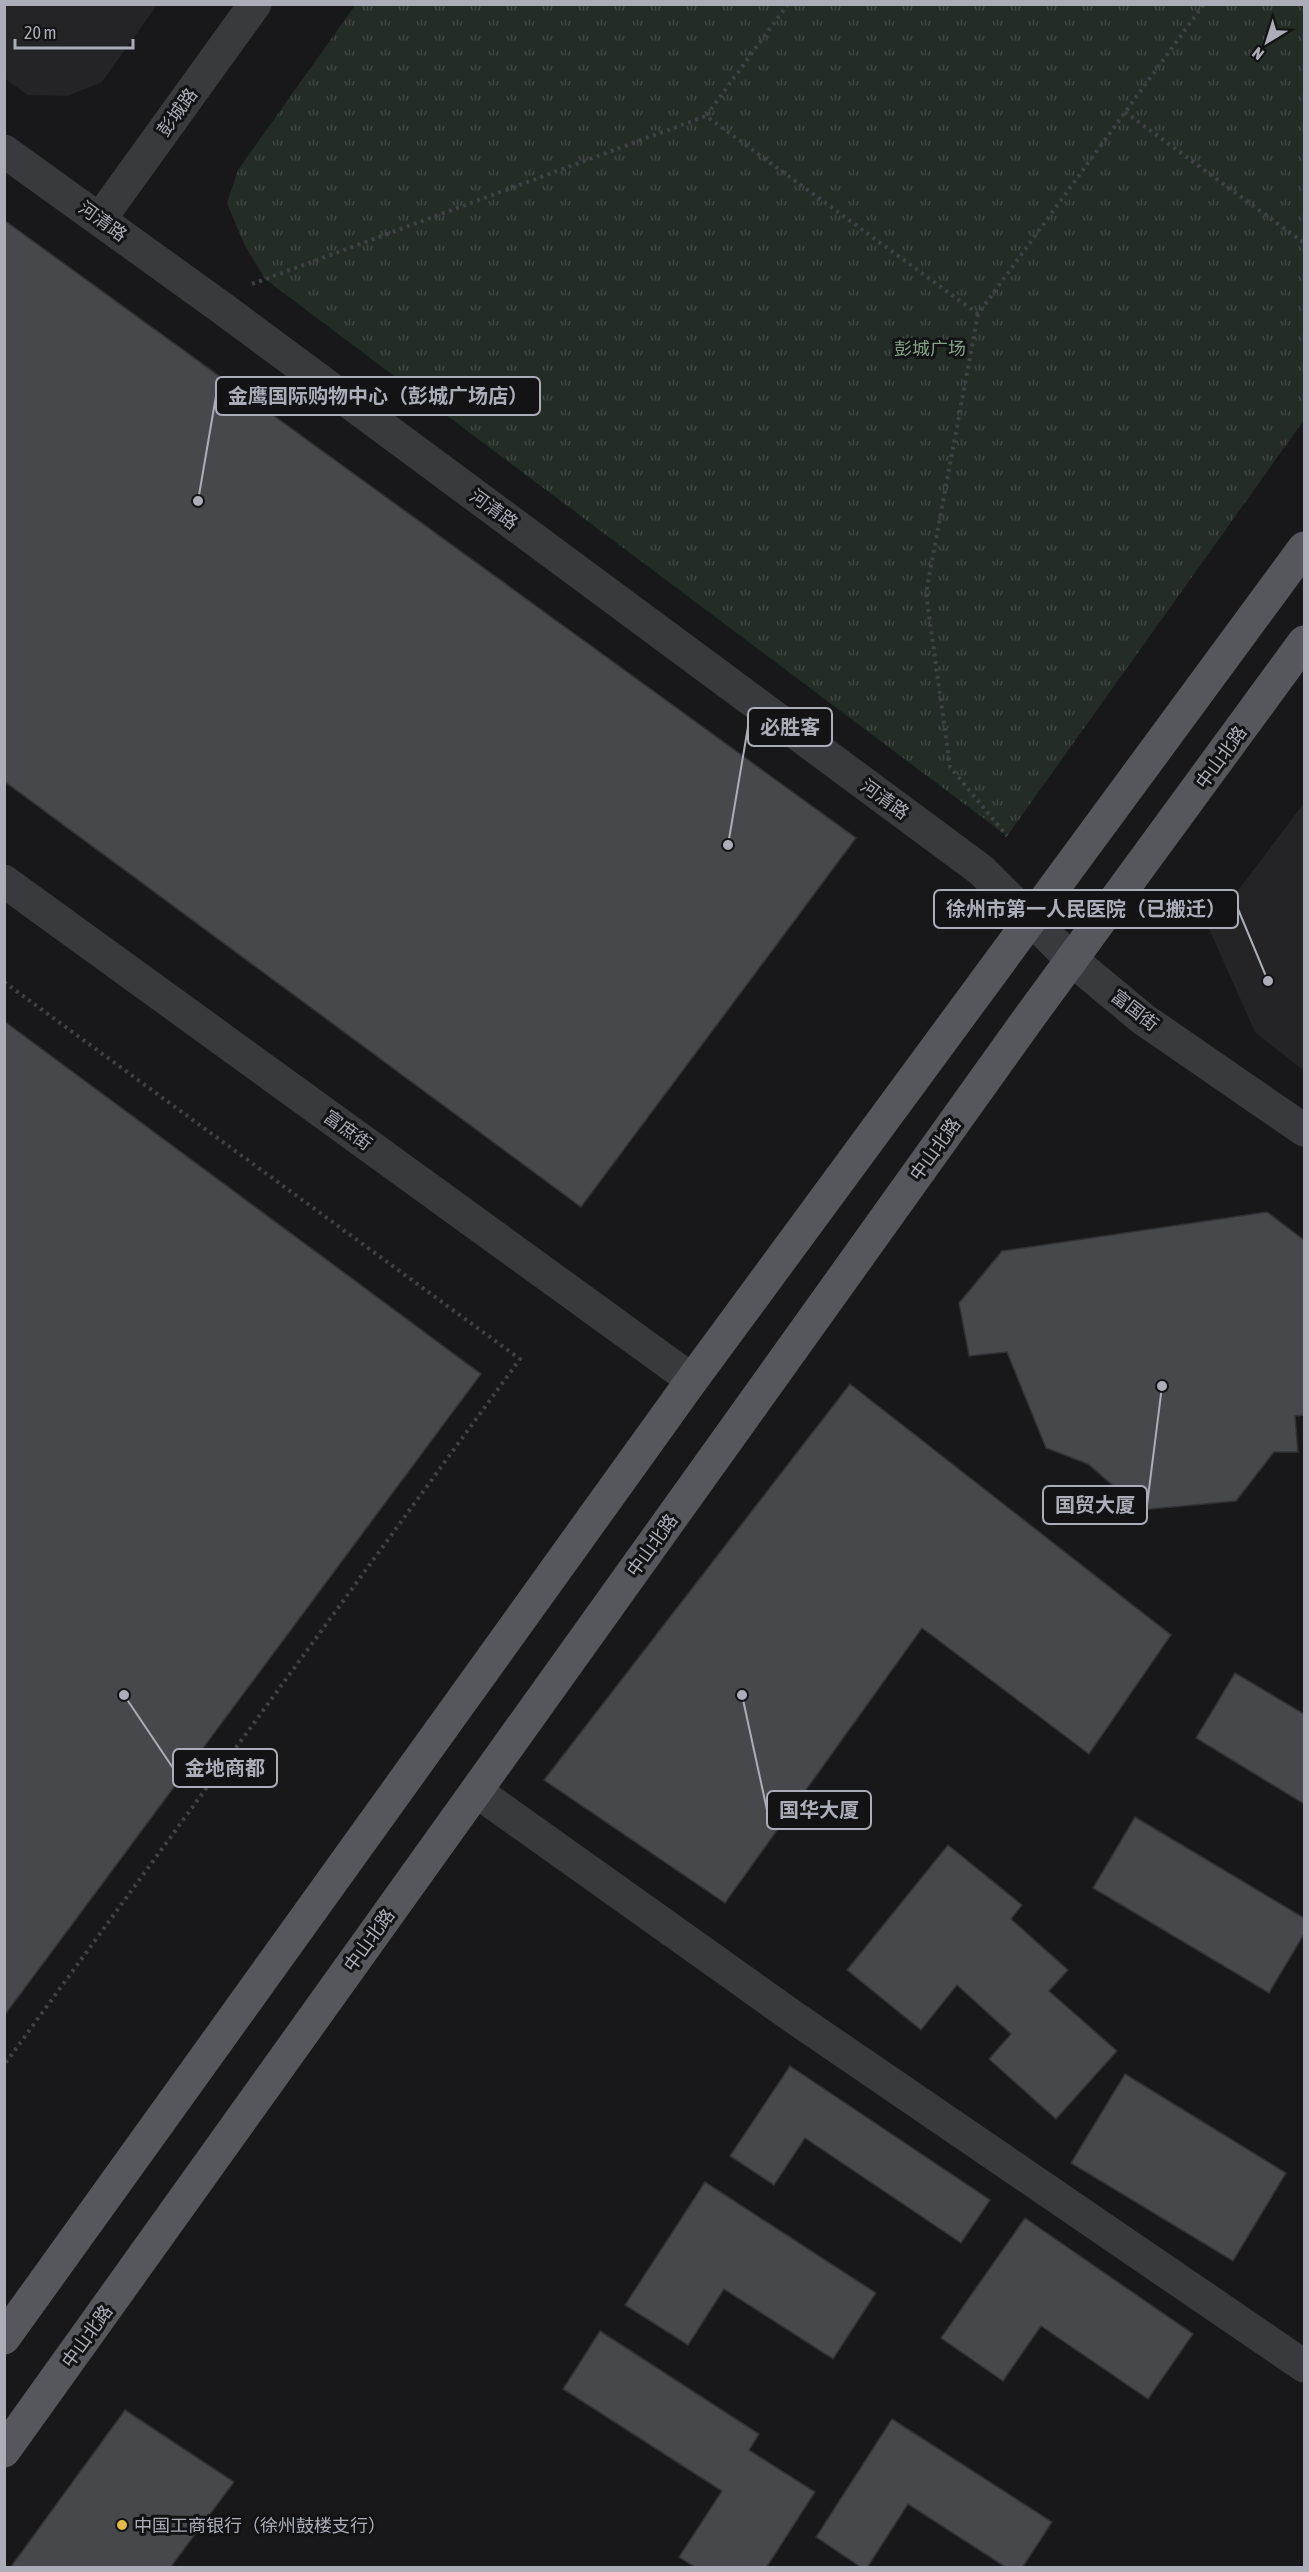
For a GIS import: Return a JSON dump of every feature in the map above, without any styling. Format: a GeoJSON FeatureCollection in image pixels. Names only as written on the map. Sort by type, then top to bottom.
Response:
{"type":"FeatureCollection","features":[{"type":"Feature","properties":{"kind":"main road"},"geometry":{"type":"LineString","coordinates":[[4,2338],[692,1380],[1305,548]]}},
{"type":"Feature","properties":{"kind":"main road","name":"中山北路"},"geometry":{"type":"LineString","coordinates":[[4,2451],[1072,960],[1305,642]]}},
{"type":"Feature","properties":{"kind":"street","name":"彭城路"},"geometry":{"type":"LineString","coordinates":[[100,219],[255,4]]}},
{"type":"Feature","properties":{"kind":"street","name":"河清路"},"geometry":{"type":"LineString","coordinates":[[4,151],[222,308],[981,870]]}},
{"type":"Feature","properties":{"kind":"street","name":"富国街"},"geometry":{"type":"LineString","coordinates":[[981,870],[1072,960],[1143,1019],[1305,1130]]}},
{"type":"Feature","properties":{"kind":"street","name":"富庶街"},"geometry":{"type":"LineString","coordinates":[[4,881],[692,1380]]}},
{"type":"Feature","properties":{"kind":"street"},"geometry":{"type":"LineString","coordinates":[[476,1791],[792,2016],[1305,2366]]}},
{"type":"Feature","properties":{"kind":"path"},"geometry":{"type":"LineString","coordinates":[[222,308],[243,287],[706,116],[788,4]]}},
{"type":"Feature","properties":{"kind":"path"},"geometry":{"type":"LineString","coordinates":[[1007,836],[950,767],[926,593],[978,314],[1204,4]]}},
{"type":"Feature","properties":{"kind":"path"},"geometry":{"type":"LineString","coordinates":[[1125,112],[1305,243]]}},
{"type":"Feature","properties":{"kind":"path"},"geometry":{"type":"LineString","coordinates":[[706,116],[978,314]]}},
{"type":"Feature","properties":{"kind":"path"},"geometry":{"type":"LineString","coordinates":[[4,982],[520,1359],[4,2065]]}},
{"type":"Feature","properties":{"kind":"shaded area"},"geometry":{"type":"Polygon","coordinates":[[[4,5],[157,5],[102,82],[67,96],[28,95],[5,79],[4,5]]]}},
{"type":"Feature","properties":{"kind":"shaded area"},"geometry":{"type":"Polygon","coordinates":[[[1304,803],[1304,1071],[1255,1032],[1209,929],[1304,803]]]}},
{"type":"Feature","properties":{"kind":"green space","name":"彭城广场"},"geometry":{"type":"Polygon","coordinates":[[[356,4],[1304,5],[1304,420],[1007,836],[265,279],[244,244],[227,203],[238,170],[356,4]]]}},
{"type":"Feature","properties":{"kind":"building"},"geometry":{"type":"Polygon","coordinates":[[[4,220],[856,838],[581,1207],[4,781],[4,220]]]}},
{"type":"Feature","properties":{"kind":"building"},"geometry":{"type":"Polygon","coordinates":[[[4,1021],[481,1374],[4,2016],[4,1021]]]}},
{"type":"Feature","properties":{"kind":"building"},"geometry":{"type":"Polygon","coordinates":[[[1267,1212],[1304,1240],[1304,1415],[1295,1416],[1298,1452],[1274,1452],[1236,1501],[1141,1510],[1088,1464],[1046,1448],[1007,1352],[969,1356],[959,1303],[1002,1251],[1267,1212]]]}},
{"type":"Feature","properties":{"kind":"building"},"geometry":{"type":"Polygon","coordinates":[[[850,1384],[1171,1635],[1089,1754],[922,1628],[725,1903],[544,1780],[850,1384]]]}},
{"type":"Feature","properties":{"kind":"building"},"geometry":{"type":"Polygon","coordinates":[[[1235,1673],[1304,1714],[1304,1804],[1196,1738],[1235,1673]]]}},
{"type":"Feature","properties":{"kind":"building"},"geometry":{"type":"Polygon","coordinates":[[[1135,1817],[1304,1918],[1304,1934],[1269,1993],[1093,1888],[1135,1817]]]}},
{"type":"Feature","properties":{"kind":"building"},"geometry":{"type":"Polygon","coordinates":[[[948,1845],[1022,1905],[1011,1919],[1068,1970],[1049,1991],[1117,2051],[1056,2119],[989,2059],[1011,2034],[957,1985],[921,2030],[847,1970],[948,1845]]]}},
{"type":"Feature","properties":{"kind":"building"},"geometry":{"type":"Polygon","coordinates":[[[790,2066],[990,2200],[961,2243],[805,2138],[774,2185],[730,2156],[790,2066]]]}},
{"type":"Feature","properties":{"kind":"building"},"geometry":{"type":"Polygon","coordinates":[[[1125,2074],[1286,2173],[1233,2261],[1071,2163],[1125,2074]]]}},
{"type":"Feature","properties":{"kind":"building"},"geometry":{"type":"Polygon","coordinates":[[[705,2182],[876,2293],[833,2359],[724,2289],[688,2345],[625,2305],[705,2182]]]}},
{"type":"Feature","properties":{"kind":"building"},"geometry":{"type":"Polygon","coordinates":[[[1025,2218],[1193,2334],[1148,2399],[1041,2326],[1003,2381],[941,2338],[1025,2218]]]}},
{"type":"Feature","properties":{"kind":"building"},"geometry":{"type":"Polygon","coordinates":[[[600,2331],[759,2434],[749,2450],[815,2492],[766,2568],[696,2568],[679,2557],[722,2491],[563,2389],[600,2331]]]}},
{"type":"Feature","properties":{"kind":"building","name":"中国工商银行（徐州鼓楼支行）"},"geometry":{"type":"Polygon","coordinates":[[[125,2410],[234,2482],[170,2568],[10,2568],[125,2410]]]}},
{"type":"Feature","properties":{"kind":"building"},"geometry":{"type":"Polygon","coordinates":[[[892,2419],[1052,2522],[1022,2568],[1007,2568],[908,2504],[867,2568],[862,2568],[816,2537],[892,2419]]]}},
{"type":"Feature","properties":{"kind":"place","name":"金鹰国际购物中心（彭城广场店）"},"geometry":{"type":"Point","coordinates":[198,501]}},
{"type":"Feature","properties":{"kind":"place","name":"必胜客"},"geometry":{"type":"Point","coordinates":[728,845]}},
{"type":"Feature","properties":{"kind":"place","name":"徐州市第一人民医院（已搬迁）"},"geometry":{"type":"Point","coordinates":[1268,981]}},
{"type":"Feature","properties":{"kind":"place","name":"国贸大厦"},"geometry":{"type":"Point","coordinates":[1162,1386]}},
{"type":"Feature","properties":{"kind":"place","name":"金地商都"},"geometry":{"type":"Point","coordinates":[124,1695]}},
{"type":"Feature","properties":{"kind":"place","name":"国华大厦"},"geometry":{"type":"Point","coordinates":[742,1695]}},
{"type":"Feature","properties":{"kind":"place","name":"中国工商银行（徐州鼓楼支行）"},"geometry":{"type":"Point","coordinates":[122,2525]}}]}
